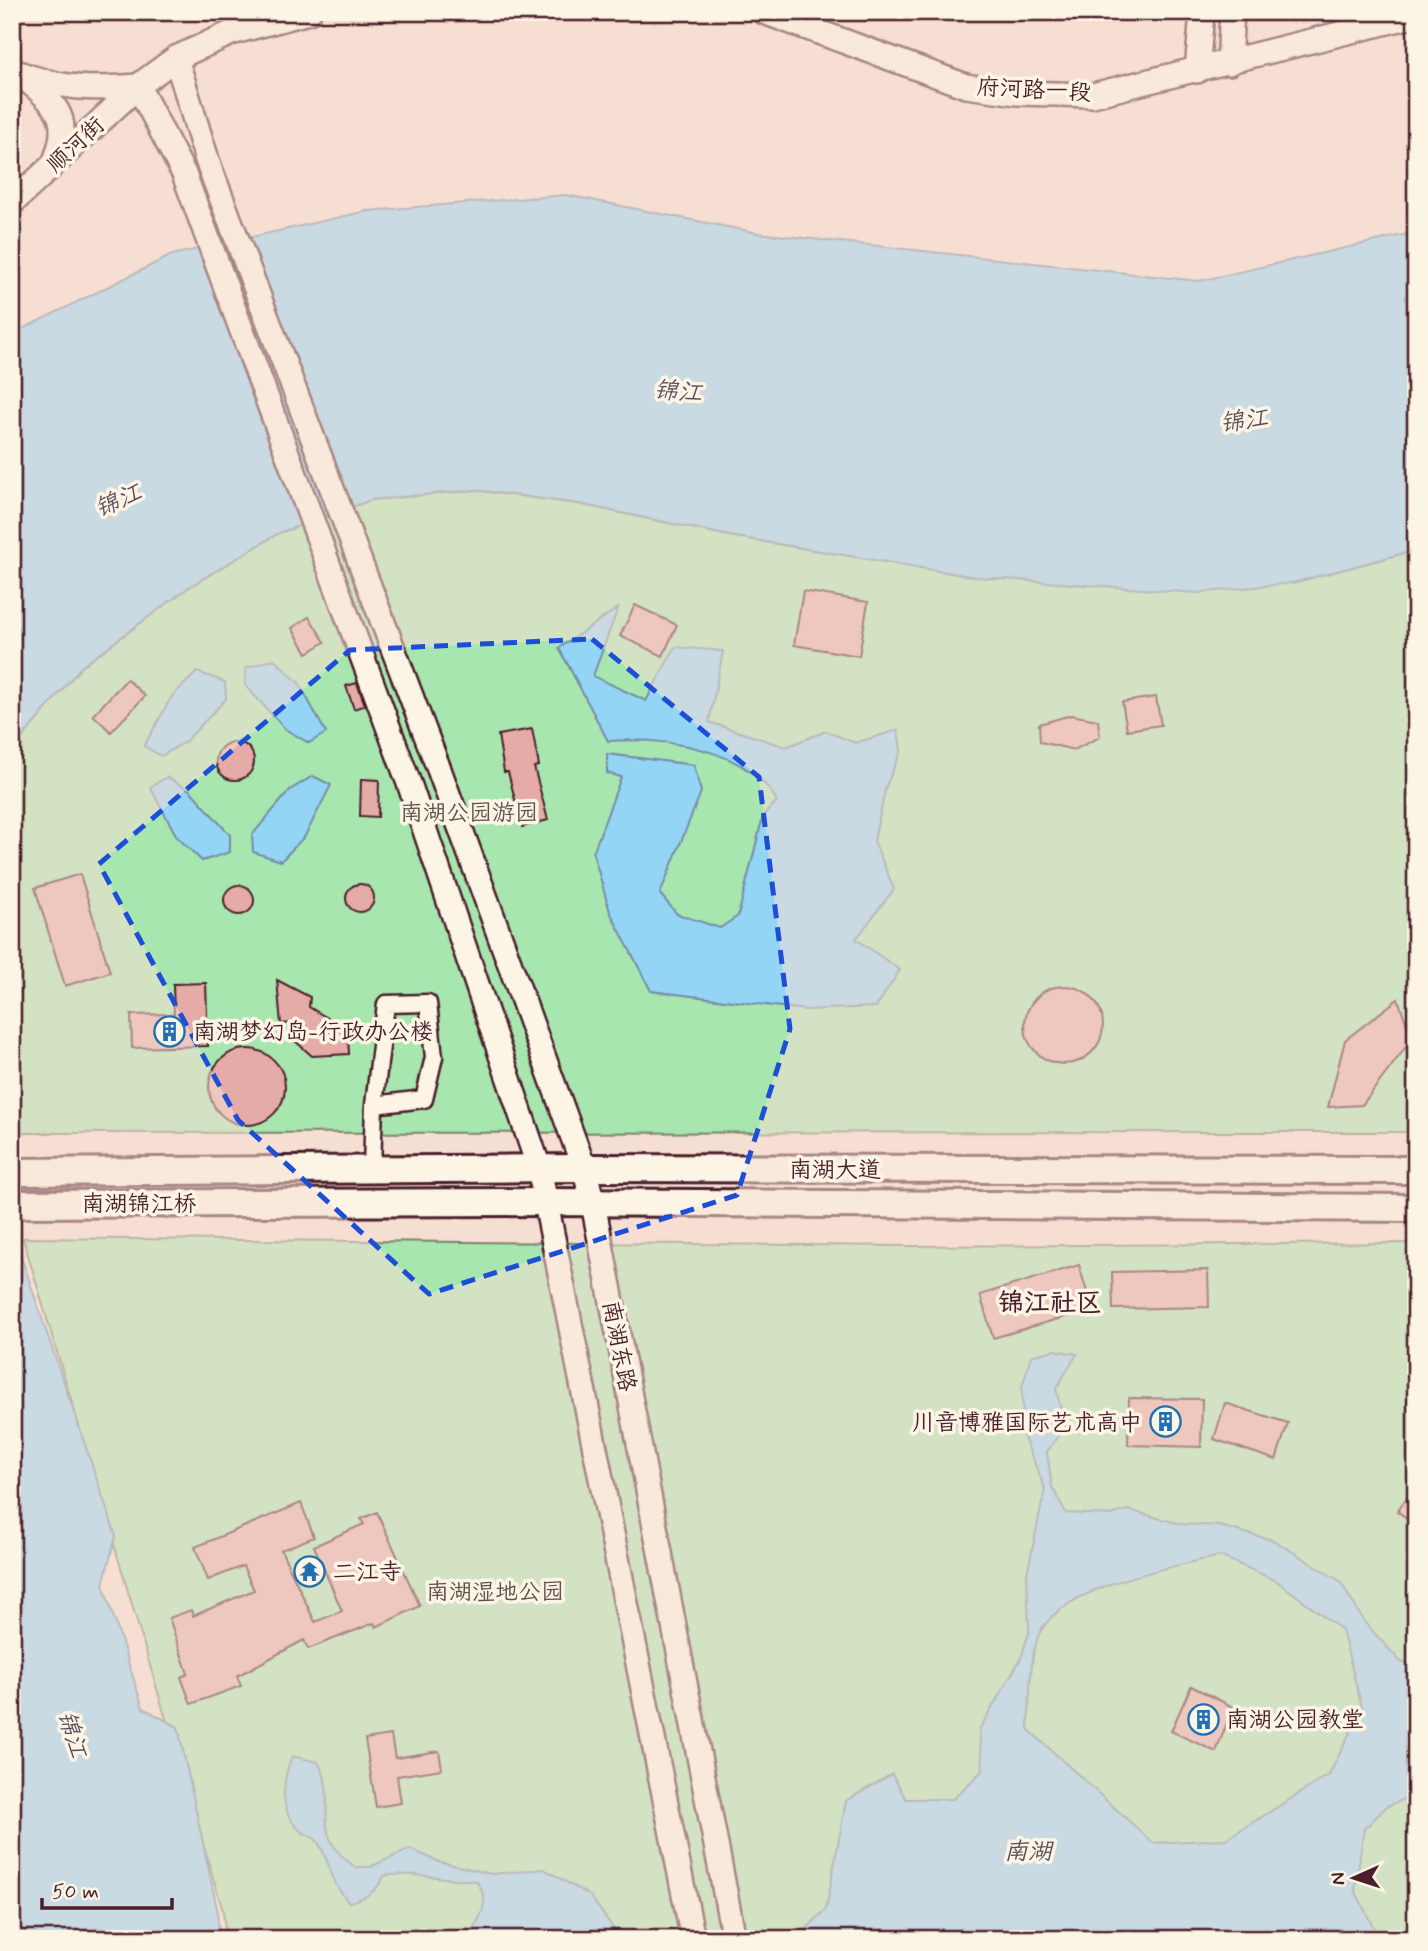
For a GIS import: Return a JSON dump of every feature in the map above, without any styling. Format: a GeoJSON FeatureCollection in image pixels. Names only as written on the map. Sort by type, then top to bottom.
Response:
{"type":"FeatureCollection","features":[{"type":"Feature","properties":{"kind":"main road"},"geometry":{"type":"LineString","coordinates":[[14,70],[46,84],[88,90],[138,86],[176,58],[231,33],[309,12]]}},
{"type":"Feature","properties":{"kind":"main road","name":"府河路一段"},"geometry":{"type":"LineString","coordinates":[[764,12],[918,71],[966,86],[1017,93],[1093,95],[1416,15]]}},
{"type":"Feature","properties":{"kind":"main road"},"geometry":{"type":"LineString","coordinates":[[1197,71],[1202,12]]}},
{"type":"Feature","properties":{"kind":"main road"},"geometry":{"type":"LineString","coordinates":[[1229,63],[1233,12]]}},
{"type":"Feature","properties":{"kind":"main road","name":"南湖东路"},"geometry":{"type":"LineString","coordinates":[[176,58],[208,163],[440,772],[584,1168],[593,1203],[734,1938]]}},
{"type":"Feature","properties":{"kind":"main road"},"geometry":{"type":"LineString","coordinates":[[14,70],[50,99],[63,121],[64,138],[54,163]]}},
{"type":"Feature","properties":{"kind":"main road","name":"南湖东路"},"geometry":{"type":"LineString","coordinates":[[138,86],[184,174],[410,786],[539,1168],[693,1939]]}},
{"type":"Feature","properties":{"kind":"main road","name":"顺河街"},"geometry":{"type":"LineString","coordinates":[[12,203],[138,86]]}},
{"type":"Feature","properties":{"kind":"main road","name":"南湖大道"},"geometry":{"type":"LineString","coordinates":[[254,1170],[1416,1170]]}},
{"type":"Feature","properties":{"kind":"main road","name":"南湖锦江桥"},"geometry":{"type":"LineString","coordinates":[[12,1172],[254,1170]]}},
{"type":"Feature","properties":{"kind":"main road","name":"南湖大道"},"geometry":{"type":"LineString","coordinates":[[265,1203],[546,1202],[1416,1208]]}},
{"type":"Feature","properties":{"kind":"main road","name":"南湖锦江桥"},"geometry":{"type":"LineString","coordinates":[[12,1204],[265,1203]]}},
{"type":"Feature","properties":{"kind":"street"},"geometry":{"type":"LineString","coordinates":[[372,1169],[374,1105],[386,1004],[428,1003],[434,1057],[424,1099],[374,1105]]}},
{"type":"Feature","properties":{"kind":"highlighted area"},"geometry":{"type":"Polygon","coordinates":[[[592,639],[759,777],[790,1029],[737,1195],[429,1294],[238,1120],[99,864],[350,650],[592,639]]]}},
{"type":"Feature","properties":{"kind":"green space","name":"南湖公园游园"},"geometry":{"type":"Polygon","coordinates":[[[475,490],[579,504],[730,536],[976,577],[1292,583],[1416,550],[1416,1132],[12,1133],[12,750],[81,667],[189,587],[279,533],[371,500],[475,490]]]}},
{"type":"Feature","properties":{"kind":"green space","name":"南湖湿地公园"},"geometry":{"type":"Polygon","coordinates":[[[23,1238],[910,1246],[1416,1243],[1416,1939],[226,1939],[223,1911],[23,1238]]]}},
{"type":"Feature","properties":{"kind":"water","name":"锦江"},"geometry":{"type":"Polygon","coordinates":[[[566,195],[758,233],[1199,281],[1416,232],[1416,550],[1292,583],[1197,593],[976,577],[730,536],[579,504],[475,490],[371,500],[279,533],[189,587],[81,667],[12,750],[12,334],[172,255],[367,211],[566,195]]]}},
{"type":"Feature","properties":{"kind":"water"},"geometry":{"type":"Polygon","coordinates":[[[618,608],[593,676],[646,701],[675,647],[723,651],[709,722],[786,747],[826,731],[855,743],[898,730],[901,751],[886,786],[874,841],[894,889],[856,939],[900,970],[876,1007],[806,1010],[651,991],[610,912],[593,853],[621,777],[607,773],[607,754],[694,765],[701,792],[660,894],[677,914],[720,928],[738,916],[763,816],[777,801],[764,783],[725,758],[678,744],[608,741],[559,648],[618,608]]]}},
{"type":"Feature","properties":{"kind":"water"},"geometry":{"type":"Polygon","coordinates":[[[274,659],[299,683],[326,733],[309,743],[285,729],[245,685],[246,668],[274,659]]]}},
{"type":"Feature","properties":{"kind":"water"},"geometry":{"type":"Polygon","coordinates":[[[197,672],[225,682],[226,699],[185,742],[161,756],[144,746],[172,696],[197,672]]]}},
{"type":"Feature","properties":{"kind":"water"},"geometry":{"type":"Polygon","coordinates":[[[313,776],[331,785],[305,836],[281,861],[253,852],[252,835],[290,790],[313,776]]]}},
{"type":"Feature","properties":{"kind":"water"},"geometry":{"type":"Polygon","coordinates":[[[167,777],[191,791],[230,835],[230,852],[202,861],[177,837],[150,787],[167,777]]]}},
{"type":"Feature","properties":{"kind":"water","name":"锦江"},"geometry":{"type":"Polygon","coordinates":[[[12,1230],[116,1536],[103,1584],[143,1708],[178,1727],[217,1908],[219,1939],[12,1939],[12,1230]]]}},
{"type":"Feature","properties":{"kind":"water","name":"南湖"},"geometry":{"type":"Polygon","coordinates":[[[1054,1350],[1077,1354],[1056,1389],[1065,1426],[1047,1452],[1052,1487],[1066,1513],[1111,1515],[1128,1510],[1181,1524],[1219,1526],[1273,1540],[1340,1581],[1365,1623],[1401,1662],[1416,1666],[1416,1794],[1387,1806],[1364,1829],[1355,1890],[1379,1939],[797,1939],[826,1909],[846,1801],[892,1774],[906,1799],[953,1799],[983,1770],[979,1730],[1021,1658],[1029,1632],[1027,1574],[1045,1489],[1023,1435],[1022,1387],[1031,1356],[1054,1350]],[[1220,1556],[1174,1566],[1118,1582],[1068,1604],[1049,1619],[1038,1637],[1031,1670],[1028,1729],[1153,1843],[1226,1839],[1329,1775],[1362,1708],[1342,1630],[1277,1581],[1220,1556]]]}},
{"type":"Feature","properties":{"kind":"water"},"geometry":{"type":"Polygon","coordinates":[[[292,1756],[318,1762],[327,1791],[326,1817],[331,1841],[340,1854],[355,1867],[370,1867],[410,1849],[437,1861],[491,1874],[544,1869],[590,1896],[621,1939],[468,1939],[484,1903],[476,1881],[417,1875],[384,1876],[370,1894],[349,1902],[337,1886],[321,1846],[302,1832],[289,1816],[284,1786],[292,1756]]]}},
{"type":"Feature","properties":{"kind":"building"},"geometry":{"type":"Polygon","coordinates":[[[803,591],[868,602],[859,656],[794,645],[803,591]]]}},
{"type":"Feature","properties":{"kind":"building"},"geometry":{"type":"Polygon","coordinates":[[[635,605],[677,625],[663,656],[620,636],[635,605]]]}},
{"type":"Feature","properties":{"kind":"building"},"geometry":{"type":"Polygon","coordinates":[[[309,617],[325,642],[307,653],[292,628],[309,617]]]}},
{"type":"Feature","properties":{"kind":"building"},"geometry":{"type":"Polygon","coordinates":[[[127,679],[145,696],[111,732],[93,715],[127,679]]]}},
{"type":"Feature","properties":{"kind":"building"},"geometry":{"type":"Polygon","coordinates":[[[357,683],[365,705],[354,709],[346,686],[357,683]]]}},
{"type":"Feature","properties":{"kind":"building"},"geometry":{"type":"Polygon","coordinates":[[[1156,697],[1161,725],[1127,730],[1122,702],[1156,697]]]}},
{"type":"Feature","properties":{"kind":"building"},"geometry":{"type":"Polygon","coordinates":[[[1071,715],[1098,720],[1100,737],[1074,750],[1040,742],[1039,724],[1071,715]]]}},
{"type":"Feature","properties":{"kind":"building"},"geometry":{"type":"Polygon","coordinates":[[[532,729],[539,766],[534,767],[548,820],[522,827],[508,772],[504,772],[498,735],[532,729]]]}},
{"type":"Feature","properties":{"kind":"building"},"geometry":{"type":"Polygon","coordinates":[[[235,742],[248,748],[254,761],[248,774],[235,780],[222,774],[216,761],[222,748],[235,742]]]}},
{"type":"Feature","properties":{"kind":"building"},"geometry":{"type":"Polygon","coordinates":[[[361,779],[379,780],[378,817],[360,816],[361,779]]]}},
{"type":"Feature","properties":{"kind":"building"},"geometry":{"type":"Polygon","coordinates":[[[80,874],[110,972],[65,986],[35,888],[80,874]]]}},
{"type":"Feature","properties":{"kind":"building"},"geometry":{"type":"Polygon","coordinates":[[[360,884],[370,888],[374,898],[370,908],[360,912],[350,908],[346,898],[350,888],[360,884]]]}},
{"type":"Feature","properties":{"kind":"building"},"geometry":{"type":"Polygon","coordinates":[[[239,885],[245,886],[253,894],[253,906],[245,914],[239,915],[233,914],[225,906],[224,900],[225,894],[233,886],[239,885]]]}},
{"type":"Feature","properties":{"kind":"building"},"geometry":{"type":"Polygon","coordinates":[[[277,980],[310,997],[309,1007],[348,1030],[349,1054],[312,1056],[294,1040],[293,1023],[281,1024],[277,980]]]}},
{"type":"Feature","properties":{"kind":"building","name":"南湖梦幻岛-行政办公楼"},"geometry":{"type":"Polygon","coordinates":[[[206,983],[208,1046],[132,1048],[131,1015],[174,1014],[173,984],[206,983]]]}},
{"type":"Feature","properties":{"kind":"building"},"geometry":{"type":"Polygon","coordinates":[[[1064,986],[1079,989],[1091,998],[1100,1010],[1103,1025],[1100,1040],[1091,1052],[1079,1061],[1064,1064],[1049,1061],[1037,1052],[1028,1040],[1025,1025],[1028,1010],[1037,998],[1049,989],[1064,986]]]}},
{"type":"Feature","properties":{"kind":"building"},"geometry":{"type":"Polygon","coordinates":[[[1398,999],[1412,1039],[1362,1105],[1328,1107],[1345,1040],[1398,999]]]}},
{"type":"Feature","properties":{"kind":"building"},"geometry":{"type":"Polygon","coordinates":[[[247,1049],[262,1052],[274,1060],[282,1072],[285,1087],[282,1102],[274,1114],[262,1122],[247,1125],[232,1122],[220,1114],[212,1102],[209,1087],[212,1072],[220,1060],[232,1052],[247,1049]]]}},
{"type":"Feature","properties":{"kind":"building"},"geometry":{"type":"Polygon","coordinates":[[[1079,1265],[1092,1309],[993,1338],[980,1295],[1079,1265]]]}},
{"type":"Feature","properties":{"kind":"building"},"geometry":{"type":"Polygon","coordinates":[[[1208,1270],[1209,1307],[1113,1309],[1112,1272],[1208,1270]]]}},
{"type":"Feature","properties":{"kind":"building","name":"川音博雅国际艺术高中"},"geometry":{"type":"Polygon","coordinates":[[[1129,1398],[1202,1399],[1201,1447],[1128,1445],[1129,1398]]]}},
{"type":"Feature","properties":{"kind":"building"},"geometry":{"type":"Polygon","coordinates":[[[1225,1403],[1288,1423],[1276,1460],[1214,1439],[1225,1403]]]}},
{"type":"Feature","properties":{"kind":"building"},"geometry":{"type":"Polygon","coordinates":[[[1416,1485],[1416,1525],[1397,1511],[1416,1485]]]}},
{"type":"Feature","properties":{"kind":"building"},"geometry":{"type":"Polygon","coordinates":[[[301,1503],[314,1537],[281,1550],[315,1622],[342,1611],[314,1546],[364,1524],[361,1519],[377,1512],[420,1606],[376,1627],[374,1623],[308,1649],[304,1640],[237,1676],[241,1686],[191,1704],[181,1677],[188,1674],[169,1618],[191,1610],[193,1616],[254,1590],[243,1566],[208,1580],[195,1547],[301,1503]]]}},
{"type":"Feature","properties":{"kind":"building","name":"南湖公园教堂"},"geometry":{"type":"Polygon","coordinates":[[[1191,1686],[1233,1707],[1216,1752],[1171,1731],[1191,1686]]]}},
{"type":"Feature","properties":{"kind":"building"},"geometry":{"type":"Polygon","coordinates":[[[391,1735],[395,1758],[439,1751],[442,1769],[397,1776],[401,1803],[376,1807],[365,1739],[391,1735]]]}},
{"type":"Feature","properties":{"kind":"place","name":"南湖梦幻岛-行政办公楼"},"geometry":{"type":"Point","coordinates":[170,1031]}},
{"type":"Feature","properties":{"kind":"place","name":"川音博雅国际艺术高中"},"geometry":{"type":"Point","coordinates":[1165,1422]}},
{"type":"Feature","properties":{"kind":"place","name":"二江寺"},"geometry":{"type":"Point","coordinates":[310,1571]}},
{"type":"Feature","properties":{"kind":"place","name":"南湖公园教堂"},"geometry":{"type":"Point","coordinates":[1203,1719]}},
{"type":"Feature","properties":{"kind":"district","name":"锦江社区"},"geometry":{"type":"Point","coordinates":[1050,1302]}}]}
